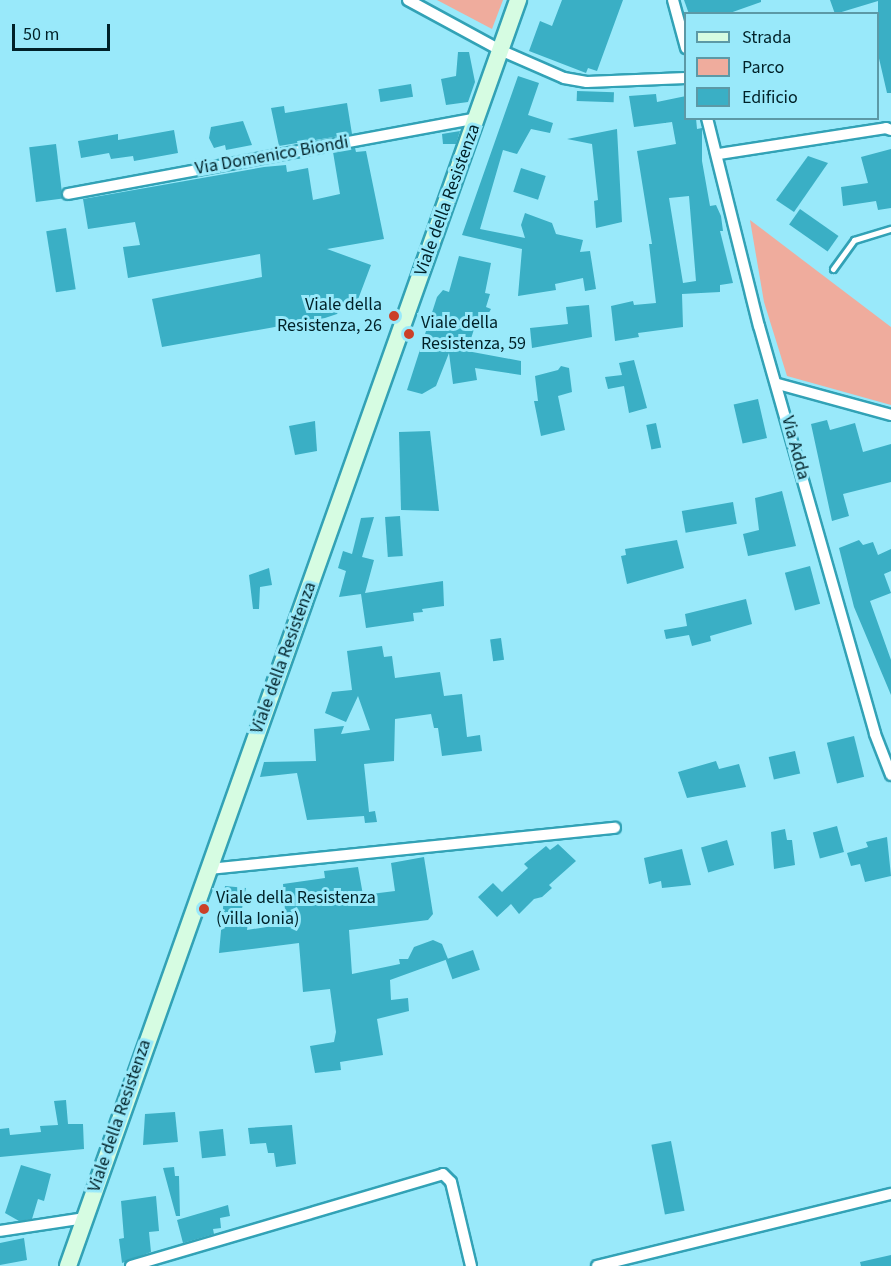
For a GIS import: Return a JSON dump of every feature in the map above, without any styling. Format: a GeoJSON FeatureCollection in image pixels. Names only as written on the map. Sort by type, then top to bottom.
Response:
{"type":"FeatureCollection","features":[{"type":"Feature","properties":{"kind":"main road","name":"Viale della Resistenza"},"geometry":{"type":"LineString","coordinates":[[68,1266],[518,0]]}},
{"type":"Feature","properties":{"kind":"street"},"geometry":{"type":"LineString","coordinates":[[408,0],[500,50],[564,78],[587,82],[684,78]]}},
{"type":"Feature","properties":{"kind":"street"},"geometry":{"type":"LineString","coordinates":[[673,0],[684,41]]}},
{"type":"Feature","properties":{"kind":"street","name":"Via Domenico Biondi"},"geometry":{"type":"LineString","coordinates":[[68,194],[477,118]]}},
{"type":"Feature","properties":{"kind":"street","name":"Via Adda"},"geometry":{"type":"LineString","coordinates":[[708,120],[718,154],[759,326],[778,384],[875,734],[891,775]]}},
{"type":"Feature","properties":{"kind":"street"},"geometry":{"type":"LineString","coordinates":[[718,154],[886,128],[891,130]]}},
{"type":"Feature","properties":{"kind":"street"},"geometry":{"type":"LineString","coordinates":[[778,384],[891,415]]}},
{"type":"Feature","properties":{"kind":"street"},"geometry":{"type":"LineString","coordinates":[[209,869],[615,828]]}},
{"type":"Feature","properties":{"kind":"street"},"geometry":{"type":"LineString","coordinates":[[131,1266],[443,1174],[451,1182],[471,1266]]}},
{"type":"Feature","properties":{"kind":"street"},"geometry":{"type":"LineString","coordinates":[[597,1266],[891,1194]]}},
{"type":"Feature","properties":{"kind":"street"},"geometry":{"type":"LineString","coordinates":[[0,1231],[85,1218]]}},
{"type":"Feature","properties":{"kind":"lane"},"geometry":{"type":"LineString","coordinates":[[833,270],[854,240],[891,229]]}},
{"type":"Feature","properties":{"kind":"green space"},"geometry":{"type":"Polygon","coordinates":[[[437,0],[503,0],[492,29],[437,0]]]}},
{"type":"Feature","properties":{"kind":"green space"},"geometry":{"type":"Polygon","coordinates":[[[750,220],[891,327],[891,405],[787,376],[764,302],[750,220]]]}},
{"type":"Feature","properties":{"kind":"building"},"geometry":{"type":"Polygon","coordinates":[[[562,0],[623,0],[597,71],[588,68],[586,73],[529,51],[540,21],[552,26],[562,0]]]}},
{"type":"Feature","properties":{"kind":"building"},"geometry":{"type":"Polygon","coordinates":[[[684,0],[761,0],[761,2],[733,12],[688,12],[684,0]]]}},
{"type":"Feature","properties":{"kind":"building"},"geometry":{"type":"Polygon","coordinates":[[[830,0],[891,0],[891,93],[887,93],[879,58],[878,1],[834,12],[830,0]]]}},
{"type":"Feature","properties":{"kind":"building"},"geometry":{"type":"Polygon","coordinates":[[[458,52],[469,52],[475,82],[468,102],[446,105],[441,79],[456,76],[458,52]]]}},
{"type":"Feature","properties":{"kind":"building"},"geometry":{"type":"Polygon","coordinates":[[[518,76],[539,83],[528,115],[553,123],[550,133],[531,129],[517,154],[503,150],[480,229],[525,238],[521,225],[525,213],[552,223],[556,234],[583,240],[580,252],[590,251],[596,289],[585,291],[583,278],[555,284],[556,290],[518,296],[522,249],[462,235],[518,76]]]}},
{"type":"Feature","properties":{"kind":"building"},"geometry":{"type":"Polygon","coordinates":[[[411,84],[413,97],[380,102],[378,89],[411,84]]]}},
{"type":"Feature","properties":{"kind":"building"},"geometry":{"type":"Polygon","coordinates":[[[577,91],[614,92],[614,102],[577,101],[577,91]]]}},
{"type":"Feature","properties":{"kind":"building"},"geometry":{"type":"Polygon","coordinates":[[[656,94],[657,102],[684,96],[684,120],[696,120],[697,129],[702,128],[702,161],[710,206],[716,205],[721,216],[723,231],[720,231],[733,283],[720,285],[720,292],[682,294],[683,327],[638,333],[639,337],[615,341],[611,306],[633,301],[634,305],[656,303],[649,244],[652,244],[637,151],[676,144],[672,122],[634,127],[629,96],[656,94]],[[689,196],[669,198],[683,283],[696,281],[689,196]]]}},
{"type":"Feature","properties":{"kind":"building"},"geometry":{"type":"Polygon","coordinates":[[[347,103],[352,134],[279,146],[271,108],[284,106],[285,113],[347,103]]]}},
{"type":"Feature","properties":{"kind":"building"},"geometry":{"type":"Polygon","coordinates":[[[243,121],[252,145],[226,150],[225,145],[214,148],[209,138],[211,127],[243,121]]]}},
{"type":"Feature","properties":{"kind":"building"},"geometry":{"type":"Polygon","coordinates":[[[617,129],[622,222],[596,228],[594,201],[598,200],[592,144],[567,139],[617,129]]]}},
{"type":"Feature","properties":{"kind":"building"},"geometry":{"type":"Polygon","coordinates":[[[174,130],[178,153],[134,161],[133,156],[111,159],[109,153],[81,158],[78,141],[118,134],[118,140],[174,130]]]}},
{"type":"Feature","properties":{"kind":"building"},"geometry":{"type":"Polygon","coordinates":[[[460,131],[456,144],[443,144],[442,134],[460,131]]]}},
{"type":"Feature","properties":{"kind":"building"},"geometry":{"type":"Polygon","coordinates":[[[56,144],[63,199],[36,202],[29,147],[56,144]]]}},
{"type":"Feature","properties":{"kind":"building"},"geometry":{"type":"Polygon","coordinates":[[[355,148],[356,152],[366,151],[384,239],[327,249],[371,265],[354,310],[342,306],[337,314],[325,318],[162,347],[152,299],[262,277],[260,254],[128,278],[123,247],[140,245],[135,222],[88,229],[83,199],[264,167],[286,165],[287,172],[308,168],[313,200],[340,194],[333,152],[355,148]]]}},
{"type":"Feature","properties":{"kind":"building"},"geometry":{"type":"Polygon","coordinates":[[[891,149],[891,208],[878,210],[876,201],[843,206],[841,187],[868,183],[861,157],[891,149]]]}},
{"type":"Feature","properties":{"kind":"building"},"geometry":{"type":"Polygon","coordinates":[[[808,156],[828,163],[794,212],[776,200],[808,156]]]}},
{"type":"Feature","properties":{"kind":"building"},"geometry":{"type":"Polygon","coordinates":[[[521,168],[546,176],[538,200],[513,192],[521,168]]]}},
{"type":"Feature","properties":{"kind":"building"},"geometry":{"type":"Polygon","coordinates":[[[800,209],[839,236],[828,252],[789,225],[800,209]]]}},
{"type":"Feature","properties":{"kind":"building"},"geometry":{"type":"Polygon","coordinates":[[[66,228],[76,289],[56,292],[46,231],[66,228]]]}},
{"type":"Feature","properties":{"kind":"building"},"geometry":{"type":"Polygon","coordinates":[[[459,256],[491,263],[485,293],[490,294],[486,307],[491,309],[482,325],[476,323],[467,351],[521,361],[521,375],[475,368],[477,380],[453,384],[449,353],[436,386],[422,394],[407,390],[437,297],[443,290],[449,292],[459,256]]]}},
{"type":"Feature","properties":{"kind":"building"},"geometry":{"type":"Polygon","coordinates":[[[589,305],[592,337],[532,348],[530,328],[568,324],[566,307],[589,305]]]}},
{"type":"Feature","properties":{"kind":"building"},"geometry":{"type":"Polygon","coordinates":[[[634,360],[647,408],[629,413],[624,386],[608,389],[605,377],[622,375],[619,363],[634,360]]]}},
{"type":"Feature","properties":{"kind":"building"},"geometry":{"type":"Polygon","coordinates":[[[561,366],[569,368],[572,392],[558,396],[565,430],[541,436],[534,401],[538,401],[535,376],[558,370],[561,366]]]}},
{"type":"Feature","properties":{"kind":"building"},"geometry":{"type":"Polygon","coordinates":[[[758,399],[767,438],[743,444],[734,405],[758,399]]]}},
{"type":"Feature","properties":{"kind":"building"},"geometry":{"type":"Polygon","coordinates":[[[827,420],[830,430],[855,423],[863,452],[891,444],[891,482],[843,494],[849,516],[832,521],[811,424],[827,420]]]}},
{"type":"Feature","properties":{"kind":"building"},"geometry":{"type":"Polygon","coordinates":[[[315,421],[317,451],[295,455],[289,426],[315,421]]]}},
{"type":"Feature","properties":{"kind":"building"},"geometry":{"type":"Polygon","coordinates":[[[656,423],[661,447],[651,450],[646,425],[656,423]]]}},
{"type":"Feature","properties":{"kind":"building"},"geometry":{"type":"Polygon","coordinates":[[[430,431],[439,511],[401,510],[399,432],[430,431]]]}},
{"type":"Feature","properties":{"kind":"building"},"geometry":{"type":"Polygon","coordinates":[[[782,491],[796,546],[748,556],[743,534],[759,530],[755,498],[782,491]]]}},
{"type":"Feature","properties":{"kind":"building"},"geometry":{"type":"Polygon","coordinates":[[[733,502],[737,524],[686,533],[682,511],[733,502]]]}},
{"type":"Feature","properties":{"kind":"building"},"geometry":{"type":"Polygon","coordinates":[[[400,516],[403,556],[388,557],[385,517],[400,516]]]}},
{"type":"Feature","properties":{"kind":"building"},"geometry":{"type":"Polygon","coordinates":[[[374,517],[362,557],[374,560],[365,593],[443,581],[444,606],[422,609],[423,612],[413,613],[414,621],[366,628],[361,594],[339,597],[346,571],[338,568],[343,551],[352,554],[361,518],[374,517]]]}},
{"type":"Feature","properties":{"kind":"building"},"geometry":{"type":"Polygon","coordinates":[[[677,540],[684,568],[627,584],[621,556],[626,555],[625,549],[677,540]]]}},
{"type":"Feature","properties":{"kind":"building"},"geometry":{"type":"Polygon","coordinates":[[[859,540],[863,545],[873,542],[878,555],[891,549],[891,571],[884,574],[891,593],[870,601],[891,660],[891,695],[854,607],[839,548],[859,540]]]}},
{"type":"Feature","properties":{"kind":"building"},"geometry":{"type":"Polygon","coordinates":[[[810,566],[820,604],[795,610],[785,573],[810,566]]]}},
{"type":"Feature","properties":{"kind":"building"},"geometry":{"type":"Polygon","coordinates":[[[269,568],[272,585],[260,587],[259,609],[253,609],[249,575],[269,568]]]}},
{"type":"Feature","properties":{"kind":"building"},"geometry":{"type":"Polygon","coordinates":[[[746,599],[752,624],[710,636],[711,641],[692,646],[689,635],[666,639],[664,630],[687,626],[685,614],[746,599]]]}},
{"type":"Feature","properties":{"kind":"building"},"geometry":{"type":"Polygon","coordinates":[[[501,638],[504,660],[493,661],[490,640],[501,638]]]}},
{"type":"Feature","properties":{"kind":"building"},"geometry":{"type":"Polygon","coordinates":[[[382,646],[384,657],[392,656],[395,678],[440,672],[444,696],[462,694],[467,737],[480,735],[482,751],[442,756],[438,728],[434,728],[431,714],[395,719],[394,761],[364,764],[369,812],[375,811],[377,822],[365,823],[364,816],[307,820],[297,773],[260,777],[264,762],[316,761],[314,729],[344,726],[341,734],[370,730],[358,696],[346,722],[325,713],[332,692],[352,690],[347,651],[382,646]]]}},
{"type":"Feature","properties":{"kind":"building"},"geometry":{"type":"Polygon","coordinates":[[[854,736],[864,777],[837,784],[827,743],[854,736]]]}},
{"type":"Feature","properties":{"kind":"building"},"geometry":{"type":"Polygon","coordinates":[[[795,751],[800,773],[774,779],[769,757],[795,751]]]}},
{"type":"Feature","properties":{"kind":"building"},"geometry":{"type":"Polygon","coordinates":[[[716,761],[719,769],[739,764],[746,787],[687,798],[678,772],[716,761]]]}},
{"type":"Feature","properties":{"kind":"building"},"geometry":{"type":"Polygon","coordinates":[[[837,826],[844,852],[820,859],[813,832],[837,826]]]}},
{"type":"Feature","properties":{"kind":"building"},"geometry":{"type":"Polygon","coordinates":[[[785,829],[787,840],[792,840],[795,865],[774,869],[771,832],[785,829]]]}},
{"type":"Feature","properties":{"kind":"building"},"geometry":{"type":"Polygon","coordinates":[[[887,837],[891,876],[865,882],[860,864],[851,866],[847,853],[868,847],[866,842],[887,837]]]}},
{"type":"Feature","properties":{"kind":"building"},"geometry":{"type":"Polygon","coordinates":[[[727,840],[734,865],[708,872],[701,847],[727,840]]]}},
{"type":"Feature","properties":{"kind":"building"},"geometry":{"type":"Polygon","coordinates":[[[558,844],[576,861],[549,885],[552,888],[542,897],[534,899],[519,914],[511,904],[497,917],[478,897],[493,883],[502,892],[528,868],[524,864],[546,846],[550,850],[558,844]]]}},
{"type":"Feature","properties":{"kind":"building"},"geometry":{"type":"Polygon","coordinates":[[[682,849],[691,885],[662,888],[661,881],[649,884],[644,858],[682,849]]]}},
{"type":"Feature","properties":{"kind":"building"},"geometry":{"type":"Polygon","coordinates":[[[424,857],[433,914],[428,920],[349,930],[352,974],[400,964],[399,959],[408,959],[414,947],[433,940],[442,944],[448,959],[390,980],[391,1000],[408,998],[409,1011],[377,1019],[383,1055],[340,1062],[341,1070],[315,1073],[310,1046],[334,1042],[336,1032],[330,989],[303,992],[299,943],[219,953],[225,886],[246,888],[240,919],[248,921],[247,930],[286,924],[283,884],[325,878],[324,871],[358,867],[363,895],[395,891],[391,863],[424,857]]]}},
{"type":"Feature","properties":{"kind":"building"},"geometry":{"type":"Polygon","coordinates":[[[473,950],[480,970],[452,979],[446,959],[473,950]]]}},
{"type":"Feature","properties":{"kind":"building"},"geometry":{"type":"Polygon","coordinates":[[[66,1100],[68,1124],[83,1124],[84,1149],[0,1157],[0,1129],[9,1128],[10,1135],[41,1132],[40,1126],[58,1125],[54,1101],[66,1100]]]}},
{"type":"Feature","properties":{"kind":"building"},"geometry":{"type":"Polygon","coordinates":[[[175,1112],[178,1142],[143,1145],[145,1114],[175,1112]]]}},
{"type":"Feature","properties":{"kind":"building"},"geometry":{"type":"Polygon","coordinates":[[[292,1125],[296,1164],[276,1167],[274,1153],[268,1153],[266,1143],[250,1144],[248,1128],[292,1125]]]}},
{"type":"Feature","properties":{"kind":"building"},"geometry":{"type":"Polygon","coordinates":[[[223,1129],[226,1156],[202,1158],[199,1132],[223,1129]]]}},
{"type":"Feature","properties":{"kind":"building"},"geometry":{"type":"Polygon","coordinates":[[[671,1141],[685,1211],[665,1215],[651,1145],[671,1141]]]}},
{"type":"Feature","properties":{"kind":"building"},"geometry":{"type":"Polygon","coordinates":[[[21,1165],[51,1174],[44,1201],[38,1199],[32,1219],[19,1221],[5,1213],[21,1165]]]}},
{"type":"Feature","properties":{"kind":"building"},"geometry":{"type":"Polygon","coordinates":[[[174,1167],[175,1176],[179,1176],[180,1216],[176,1216],[163,1168],[174,1167]]]}},
{"type":"Feature","properties":{"kind":"building"},"geometry":{"type":"Polygon","coordinates":[[[156,1196],[159,1231],[149,1232],[151,1252],[122,1263],[119,1239],[124,1238],[121,1201],[156,1196]]]}},
{"type":"Feature","properties":{"kind":"building"},"geometry":{"type":"Polygon","coordinates":[[[228,1205],[230,1216],[220,1218],[221,1228],[213,1229],[214,1234],[183,1243],[177,1220],[228,1205]]]}},
{"type":"Feature","properties":{"kind":"building"},"geometry":{"type":"Polygon","coordinates":[[[24,1238],[27,1260],[0,1265],[0,1243],[24,1238]]]}},
{"type":"Feature","properties":{"kind":"building"},"geometry":{"type":"Polygon","coordinates":[[[891,1255],[891,1266],[861,1266],[860,1262],[891,1255]]]}},
{"type":"Feature","properties":{"kind":"place","name":"Viale della Resistenza, 26"},"geometry":{"type":"Point","coordinates":[394,316]}},
{"type":"Feature","properties":{"kind":"place","name":"Viale della Resistenza, 59"},"geometry":{"type":"Point","coordinates":[409,334]}},
{"type":"Feature","properties":{"kind":"place","name":"Viale della Resistenza (villa Ionia)"},"geometry":{"type":"Point","coordinates":[204,909]}}]}
